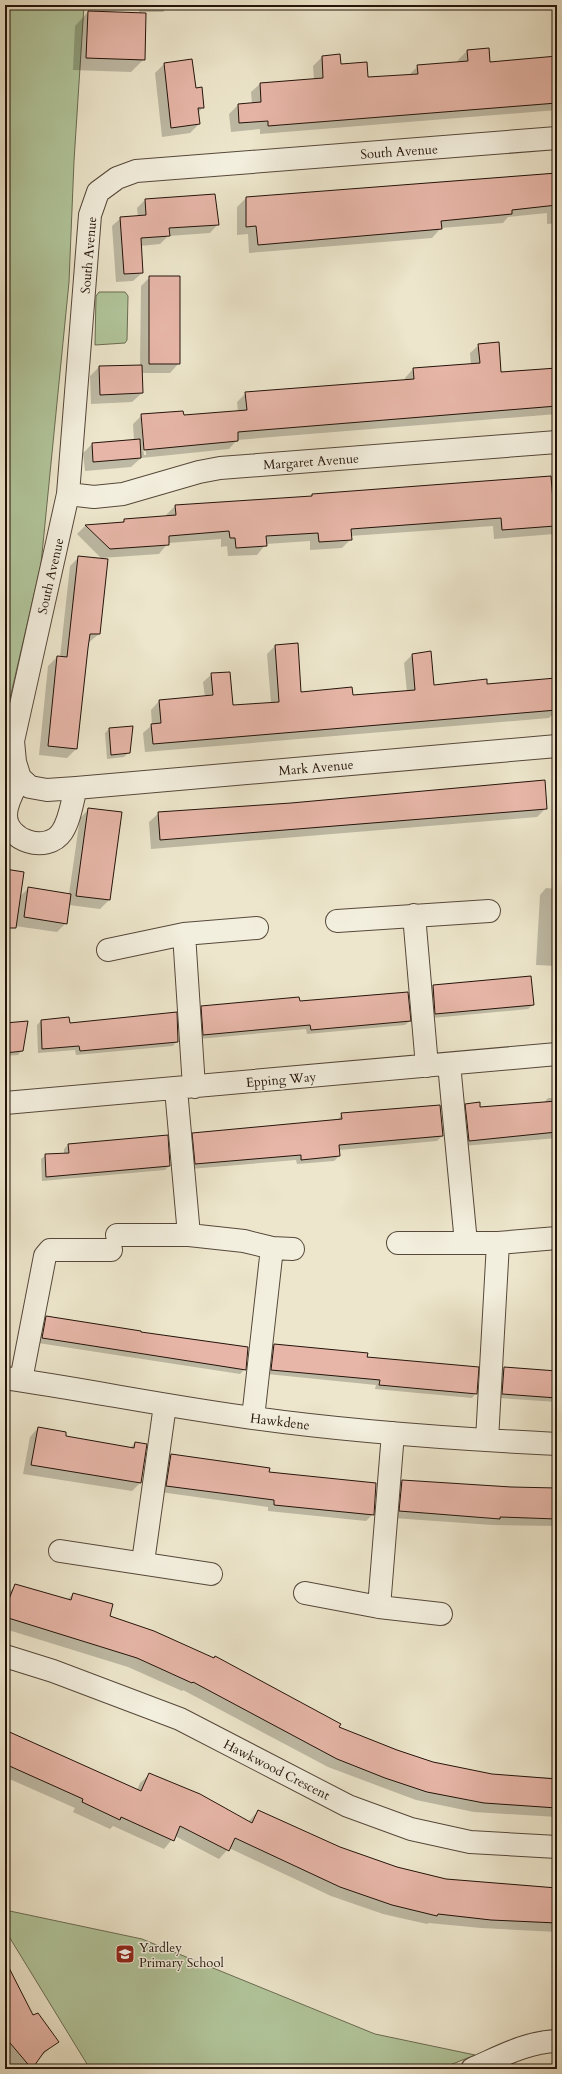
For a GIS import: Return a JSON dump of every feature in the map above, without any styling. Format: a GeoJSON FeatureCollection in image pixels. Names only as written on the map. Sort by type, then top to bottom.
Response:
{"type":"FeatureCollection","features":[{"type":"Feature","properties":{"kind":"street","name":"South Avenue"},"geometry":{"type":"LineString","coordinates":[[20,778],[15,762],[12,741],[68,494],[90,215],[98,192],[117,178],[136,171],[557,138]]}},
{"type":"Feature","properties":{"kind":"street","name":"Margaret Avenue"},"geometry":{"type":"LineString","coordinates":[[68,494],[94,497],[122,494],[199,472],[220,468],[557,442]]}},
{"type":"Feature","properties":{"kind":"street","name":"Mark Avenue"},"geometry":{"type":"LineString","coordinates":[[20,778],[30,787],[47,790],[557,746]]}},
{"type":"Feature","properties":{"kind":"street"},"geometry":{"type":"LineString","coordinates":[[20,778],[8,801],[6,816],[8,826],[19,838],[32,843],[42,844],[61,834],[68,819],[76,788]]}},
{"type":"Feature","properties":{"kind":"street"},"geometry":{"type":"LineString","coordinates":[[338,921],[489,911]]}},
{"type":"Feature","properties":{"kind":"street"},"geometry":{"type":"LineString","coordinates":[[414,916],[427,1066]]}},
{"type":"Feature","properties":{"kind":"street"},"geometry":{"type":"LineString","coordinates":[[108,950],[184,934],[257,928]]}},
{"type":"Feature","properties":{"kind":"street"},"geometry":{"type":"LineString","coordinates":[[184,934],[185,1088],[189,1235]]}},
{"type":"Feature","properties":{"kind":"street","name":"Epping Way"},"geometry":{"type":"LineString","coordinates":[[5,1103],[557,1054]]}},
{"type":"Feature","properties":{"kind":"street"},"geometry":{"type":"LineString","coordinates":[[449,1064],[466,1243]]}},
{"type":"Feature","properties":{"kind":"street"},"geometry":{"type":"LineString","coordinates":[[13,1379],[45,1256],[50,1250],[189,1235],[244,1241],[283,1248],[253,1418]]}},
{"type":"Feature","properties":{"kind":"street"},"geometry":{"type":"LineString","coordinates":[[398,1243],[498,1243],[557,1238]]}},
{"type":"Feature","properties":{"kind":"street"},"geometry":{"type":"LineString","coordinates":[[487,1440],[498,1243]]}},
{"type":"Feature","properties":{"kind":"street","name":"Hawkdene"},"geometry":{"type":"LineString","coordinates":[[13,1379],[165,1405],[253,1418],[393,1433],[557,1444]]}},
{"type":"Feature","properties":{"kind":"street"},"geometry":{"type":"LineString","coordinates":[[142,1562],[165,1405]]}},
{"type":"Feature","properties":{"kind":"street"},"geometry":{"type":"LineString","coordinates":[[379,1607],[393,1433]]}},
{"type":"Feature","properties":{"kind":"street"},"geometry":{"type":"LineString","coordinates":[[60,1551],[142,1562],[211,1574]]}},
{"type":"Feature","properties":{"kind":"street"},"geometry":{"type":"LineString","coordinates":[[304,1592],[379,1607],[441,1614]]}},
{"type":"Feature","properties":{"kind":"street","name":"Hawkwood Crescent"},"geometry":{"type":"LineString","coordinates":[[5,1656],[53,1671],[180,1719],[348,1806],[411,1828],[470,1842],[557,1847]]}},
{"type":"Feature","properties":{"kind":"street"},"geometry":{"type":"LineString","coordinates":[[472,2069],[528,2044],[540,2041],[557,2041]]}},
{"type":"Feature","properties":{"kind":"green space"},"geometry":{"type":"Polygon","coordinates":[[[5,5],[84,5],[74,161],[69,282],[41,564],[5,720],[5,5]]]}},
{"type":"Feature","properties":{"kind":"green space"},"geometry":{"type":"Polygon","coordinates":[[[99,292],[125,292],[128,296],[127,340],[125,343],[95,345],[96,296],[99,292]]]}},
{"type":"Feature","properties":{"kind":"green space"},"geometry":{"type":"Polygon","coordinates":[[[5,1910],[142,1939],[375,2034],[475,2055],[440,2069],[90,2069],[5,1930],[5,1910]]]}},
{"type":"Feature","properties":{"kind":"building"},"geometry":{"type":"Polygon","coordinates":[[[88,11],[146,13],[145,60],[86,58],[88,11]]]}},
{"type":"Feature","properties":{"kind":"building"},"geometry":{"type":"Polygon","coordinates":[[[489,48],[490,62],[557,56],[557,103],[268,126],[268,121],[239,123],[238,104],[261,102],[260,83],[323,78],[322,56],[340,54],[341,64],[367,62],[368,77],[418,74],[417,65],[468,61],[467,50],[489,48]]]}},
{"type":"Feature","properties":{"kind":"building"},"geometry":{"type":"Polygon","coordinates":[[[192,59],[196,88],[202,87],[204,108],[198,108],[200,124],[171,128],[164,63],[192,59]]]}},
{"type":"Feature","properties":{"kind":"building"},"geometry":{"type":"Polygon","coordinates":[[[557,173],[557,205],[512,210],[512,214],[441,221],[442,229],[258,245],[256,226],[246,227],[246,197],[557,173]]]}},
{"type":"Feature","properties":{"kind":"building"},"geometry":{"type":"Polygon","coordinates":[[[215,194],[219,225],[169,228],[170,236],[141,238],[143,273],[124,274],[120,217],[146,215],[145,199],[215,194]]]}},
{"type":"Feature","properties":{"kind":"building"},"geometry":{"type":"Polygon","coordinates":[[[149,276],[180,276],[180,364],[149,364],[149,276]]]}},
{"type":"Feature","properties":{"kind":"building"},"geometry":{"type":"Polygon","coordinates":[[[499,342],[501,372],[557,368],[557,406],[238,432],[238,441],[144,450],[141,414],[183,411],[184,415],[247,410],[245,392],[414,379],[413,368],[480,363],[478,344],[499,342]]]}},
{"type":"Feature","properties":{"kind":"building"},"geometry":{"type":"Polygon","coordinates":[[[142,365],[143,393],[100,395],[99,366],[142,365]]]}},
{"type":"Feature","properties":{"kind":"building"},"geometry":{"type":"Polygon","coordinates":[[[140,439],[141,458],[93,462],[92,443],[140,439]]]}},
{"type":"Feature","properties":{"kind":"building"},"geometry":{"type":"Polygon","coordinates":[[[551,476],[555,526],[502,530],[501,518],[351,529],[352,540],[319,542],[318,533],[266,536],[267,546],[236,548],[235,538],[230,538],[229,531],[169,536],[169,545],[110,549],[85,525],[124,522],[124,519],[176,515],[175,505],[312,496],[312,494],[551,476]]]}},
{"type":"Feature","properties":{"kind":"building"},"geometry":{"type":"Polygon","coordinates":[[[78,556],[108,559],[100,634],[90,634],[77,749],[48,746],[57,656],[67,657],[78,556]]]}},
{"type":"Feature","properties":{"kind":"building"},"geometry":{"type":"Polygon","coordinates":[[[298,643],[301,692],[352,687],[353,695],[415,690],[412,654],[431,651],[434,685],[487,679],[487,684],[556,678],[557,710],[153,744],[151,724],[161,723],[159,700],[213,695],[211,673],[230,672],[233,705],[279,702],[275,645],[298,643]]]}},
{"type":"Feature","properties":{"kind":"building"},"geometry":{"type":"Polygon","coordinates":[[[133,726],[130,753],[111,755],[109,728],[133,726]]]}},
{"type":"Feature","properties":{"kind":"building"},"geometry":{"type":"Polygon","coordinates":[[[545,780],[547,809],[160,840],[158,812],[291,803],[545,780]]]}},
{"type":"Feature","properties":{"kind":"building"},"geometry":{"type":"Polygon","coordinates":[[[88,808],[122,812],[110,900],[76,896],[88,808]]]}},
{"type":"Feature","properties":{"kind":"building"},"geometry":{"type":"Polygon","coordinates":[[[5,869],[24,872],[16,928],[5,928],[5,869]]]}},
{"type":"Feature","properties":{"kind":"building"},"geometry":{"type":"Polygon","coordinates":[[[28,887],[71,894],[67,924],[24,917],[28,887]]]}},
{"type":"Feature","properties":{"kind":"building"},"geometry":{"type":"Polygon","coordinates":[[[531,976],[534,1005],[435,1014],[433,985],[531,976]]]}},
{"type":"Feature","properties":{"kind":"building"},"geometry":{"type":"Polygon","coordinates":[[[408,992],[411,1021],[311,1030],[310,1025],[203,1035],[201,1006],[299,997],[300,1001],[408,992]]]}},
{"type":"Feature","properties":{"kind":"building"},"geometry":{"type":"Polygon","coordinates":[[[177,1012],[178,1042],[80,1051],[79,1046],[42,1049],[41,1020],[69,1017],[70,1023],[177,1012]]]}},
{"type":"Feature","properties":{"kind":"building"},"geometry":{"type":"Polygon","coordinates":[[[28,1021],[23,1051],[5,1053],[5,1023],[28,1021]]]}},
{"type":"Feature","properties":{"kind":"building"},"geometry":{"type":"Polygon","coordinates":[[[557,1101],[557,1132],[469,1141],[465,1104],[480,1102],[480,1107],[557,1101]]]}},
{"type":"Feature","properties":{"kind":"building"},"geometry":{"type":"Polygon","coordinates":[[[440,1105],[443,1136],[339,1145],[340,1156],[301,1160],[301,1155],[195,1164],[192,1133],[342,1119],[341,1113],[440,1105]]]}},
{"type":"Feature","properties":{"kind":"building"},"geometry":{"type":"Polygon","coordinates":[[[168,1135],[170,1166],[46,1177],[45,1154],[69,1153],[68,1144],[168,1135]]]}},
{"type":"Feature","properties":{"kind":"building"},"geometry":{"type":"Polygon","coordinates":[[[46,1316],[141,1332],[248,1347],[246,1370],[42,1338],[46,1316]]]}},
{"type":"Feature","properties":{"kind":"building"},"geometry":{"type":"Polygon","coordinates":[[[274,1344],[368,1353],[367,1357],[479,1367],[477,1394],[379,1385],[380,1380],[271,1370],[274,1344]]]}},
{"type":"Feature","properties":{"kind":"building"},"geometry":{"type":"Polygon","coordinates":[[[504,1367],[557,1371],[557,1398],[502,1394],[504,1367]]]}},
{"type":"Feature","properties":{"kind":"building"},"geometry":{"type":"Polygon","coordinates":[[[38,1427],[66,1432],[66,1436],[134,1448],[135,1442],[147,1444],[141,1483],[31,1465],[38,1427]]]}},
{"type":"Feature","properties":{"kind":"building"},"geometry":{"type":"Polygon","coordinates":[[[171,1454],[270,1468],[269,1472],[376,1483],[374,1515],[274,1505],[274,1500],[166,1486],[171,1454]]]}},
{"type":"Feature","properties":{"kind":"building"},"geometry":{"type":"Polygon","coordinates":[[[402,1480],[511,1487],[557,1488],[557,1519],[500,1517],[500,1519],[399,1511],[402,1480]]]}},
{"type":"Feature","properties":{"kind":"building"},"geometry":{"type":"Polygon","coordinates":[[[15,1584],[71,1600],[73,1593],[113,1604],[110,1616],[154,1631],[214,1658],[215,1656],[341,1724],[339,1727],[397,1750],[433,1762],[492,1774],[557,1779],[557,1808],[484,1803],[427,1792],[385,1778],[337,1759],[193,1682],[192,1683],[137,1658],[5,1617],[5,1609],[15,1584]]]}},
{"type":"Feature","properties":{"kind":"building"},"geometry":{"type":"Polygon","coordinates":[[[5,1730],[141,1791],[149,1773],[200,1794],[252,1823],[258,1810],[340,1847],[397,1867],[446,1879],[557,1888],[557,1923],[491,1920],[438,1914],[437,1916],[392,1905],[340,1887],[235,1838],[229,1851],[180,1826],[174,1841],[121,1817],[120,1820],[82,1802],[83,1799],[5,1764],[5,1730]]]}},
{"type":"Feature","properties":{"kind":"building"},"geometry":{"type":"Polygon","coordinates":[[[5,1960],[33,2015],[38,2013],[59,2042],[44,2052],[32,2069],[5,2037],[5,1960]]]}},
{"type":"Feature","properties":{"kind":"place","name":"Yardley Primary School"},"geometry":{"type":"Point","coordinates":[125,1954]}}]}
